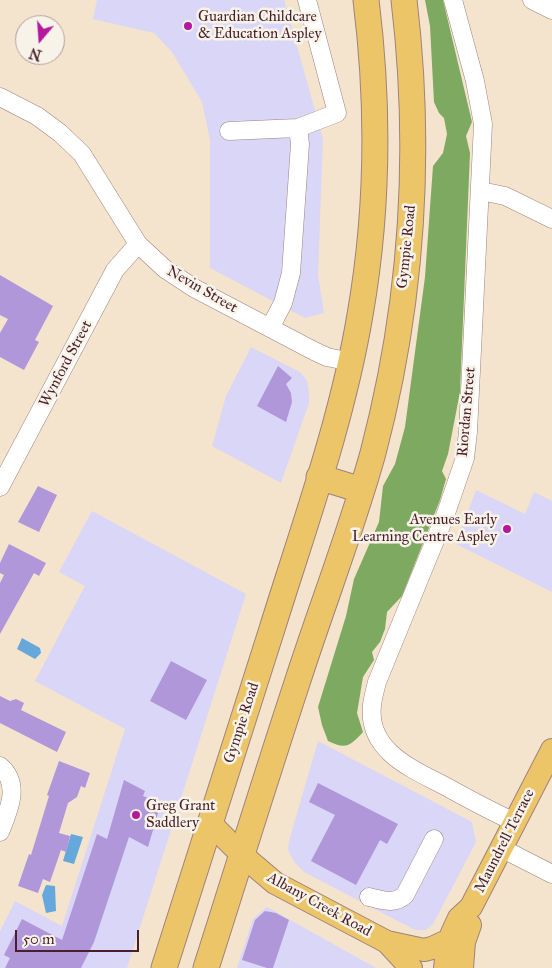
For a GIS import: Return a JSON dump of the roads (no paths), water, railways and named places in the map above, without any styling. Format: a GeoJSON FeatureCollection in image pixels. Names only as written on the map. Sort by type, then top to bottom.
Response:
{"type":"FeatureCollection","features":[{"type":"Feature","properties":{"kind":"highway","name":"Gympie Road"},"geometry":{"type":"LineString","coordinates":[[164,968],[319,477],[350,362],[360,315],[368,262],[374,160],[372,62],[366,0]]}},
{"type":"Feature","properties":{"kind":"highway","name":"Gympie Road"},"geometry":{"type":"LineString","coordinates":[[206,968],[296,684],[361,490],[381,420],[392,367],[408,253],[412,199],[413,148],[409,53],[404,0]]}},
{"type":"Feature","properties":{"kind":"highway"},"geometry":{"type":"LineString","coordinates":[[319,477],[361,490]]}},
{"type":"Feature","properties":{"kind":"main road","name":"Maundrell Terrace"},"geometry":{"type":"LineString","coordinates":[[445,968],[449,940],[459,918],[471,907],[552,750]]}},
{"type":"Feature","properties":{"kind":"main road","name":"Albany Creek Road"},"geometry":{"type":"LineString","coordinates":[[210,823],[242,855],[275,883],[386,942],[424,950],[449,940]]}},
{"type":"Feature","properties":{"kind":"main road","name":"Maundrell Terrace"},"geometry":{"type":"LineString","coordinates":[[462,968],[464,942],[471,924],[471,907]]}},
{"type":"Feature","properties":{"kind":"main road","name":"Albany Creek Road"},"geometry":{"type":"LineString","coordinates":[[386,942],[412,968]]}},
{"type":"Feature","properties":{"kind":"street"},"geometry":{"type":"LineString","coordinates":[[229,131],[298,128],[337,113],[307,0]]}},
{"type":"Feature","properties":{"kind":"street","name":"Riordan Street"},"geometry":{"type":"LineString","coordinates":[[453,0],[478,94],[483,124],[468,432],[465,458],[445,516],[378,682],[372,704],[372,717],[375,728],[386,749],[402,764],[515,822]]}},
{"type":"Feature","properties":{"kind":"street"},"geometry":{"type":"LineString","coordinates":[[532,0],[552,10]]}},
{"type":"Feature","properties":{"kind":"street","name":"Nevin Street"},"geometry":{"type":"LineString","coordinates":[[0,97],[36,116],[60,133],[82,154],[138,244],[165,269],[194,288],[327,357],[350,362]]}},
{"type":"Feature","properties":{"kind":"street"},"geometry":{"type":"LineString","coordinates":[[270,328],[283,303],[292,273],[300,144],[298,128]]}},
{"type":"Feature","properties":{"kind":"street"},"geometry":{"type":"LineString","coordinates":[[481,191],[505,196],[552,220]]}},
{"type":"Feature","properties":{"kind":"street","name":"Wynford Street"},"geometry":{"type":"LineString","coordinates":[[0,488],[115,270],[138,244]]}},
{"type":"Feature","properties":{"kind":"street"},"geometry":{"type":"LineString","coordinates":[[0,766],[8,773],[12,789],[10,806],[0,832]]}},
{"type":"Feature","properties":{"kind":"street"},"geometry":{"type":"LineString","coordinates":[[369,897],[390,902],[401,898],[405,894],[434,839]]}},
{"type":"Feature","properties":{"kind":"street"},"geometry":{"type":"LineString","coordinates":[[501,848],[552,874]]}},
{"type":"Feature","properties":{"kind":"water"},"geometry":{"type":"Polygon","coordinates":[[[22,638],[40,648],[41,653],[35,659],[17,649],[22,638]]]}},
{"type":"Feature","properties":{"kind":"water"},"geometry":{"type":"Polygon","coordinates":[[[71,834],[83,837],[74,864],[63,861],[71,834]]]}},
{"type":"Feature","properties":{"kind":"water"},"geometry":{"type":"Polygon","coordinates":[[[46,885],[55,886],[56,911],[46,913],[42,895],[46,885]]]}},
{"type":"Feature","properties":{"kind":"place","name":"Guardian Childcare & Education Aspley"},"geometry":{"type":"Point","coordinates":[188,26]}},
{"type":"Feature","properties":{"kind":"place","name":"Avenues Early Learning Centre Aspley"},"geometry":{"type":"Point","coordinates":[507,529]}},
{"type":"Feature","properties":{"kind":"place","name":"Greg Grant Saddlery"},"geometry":{"type":"Point","coordinates":[136,815]}}]}
